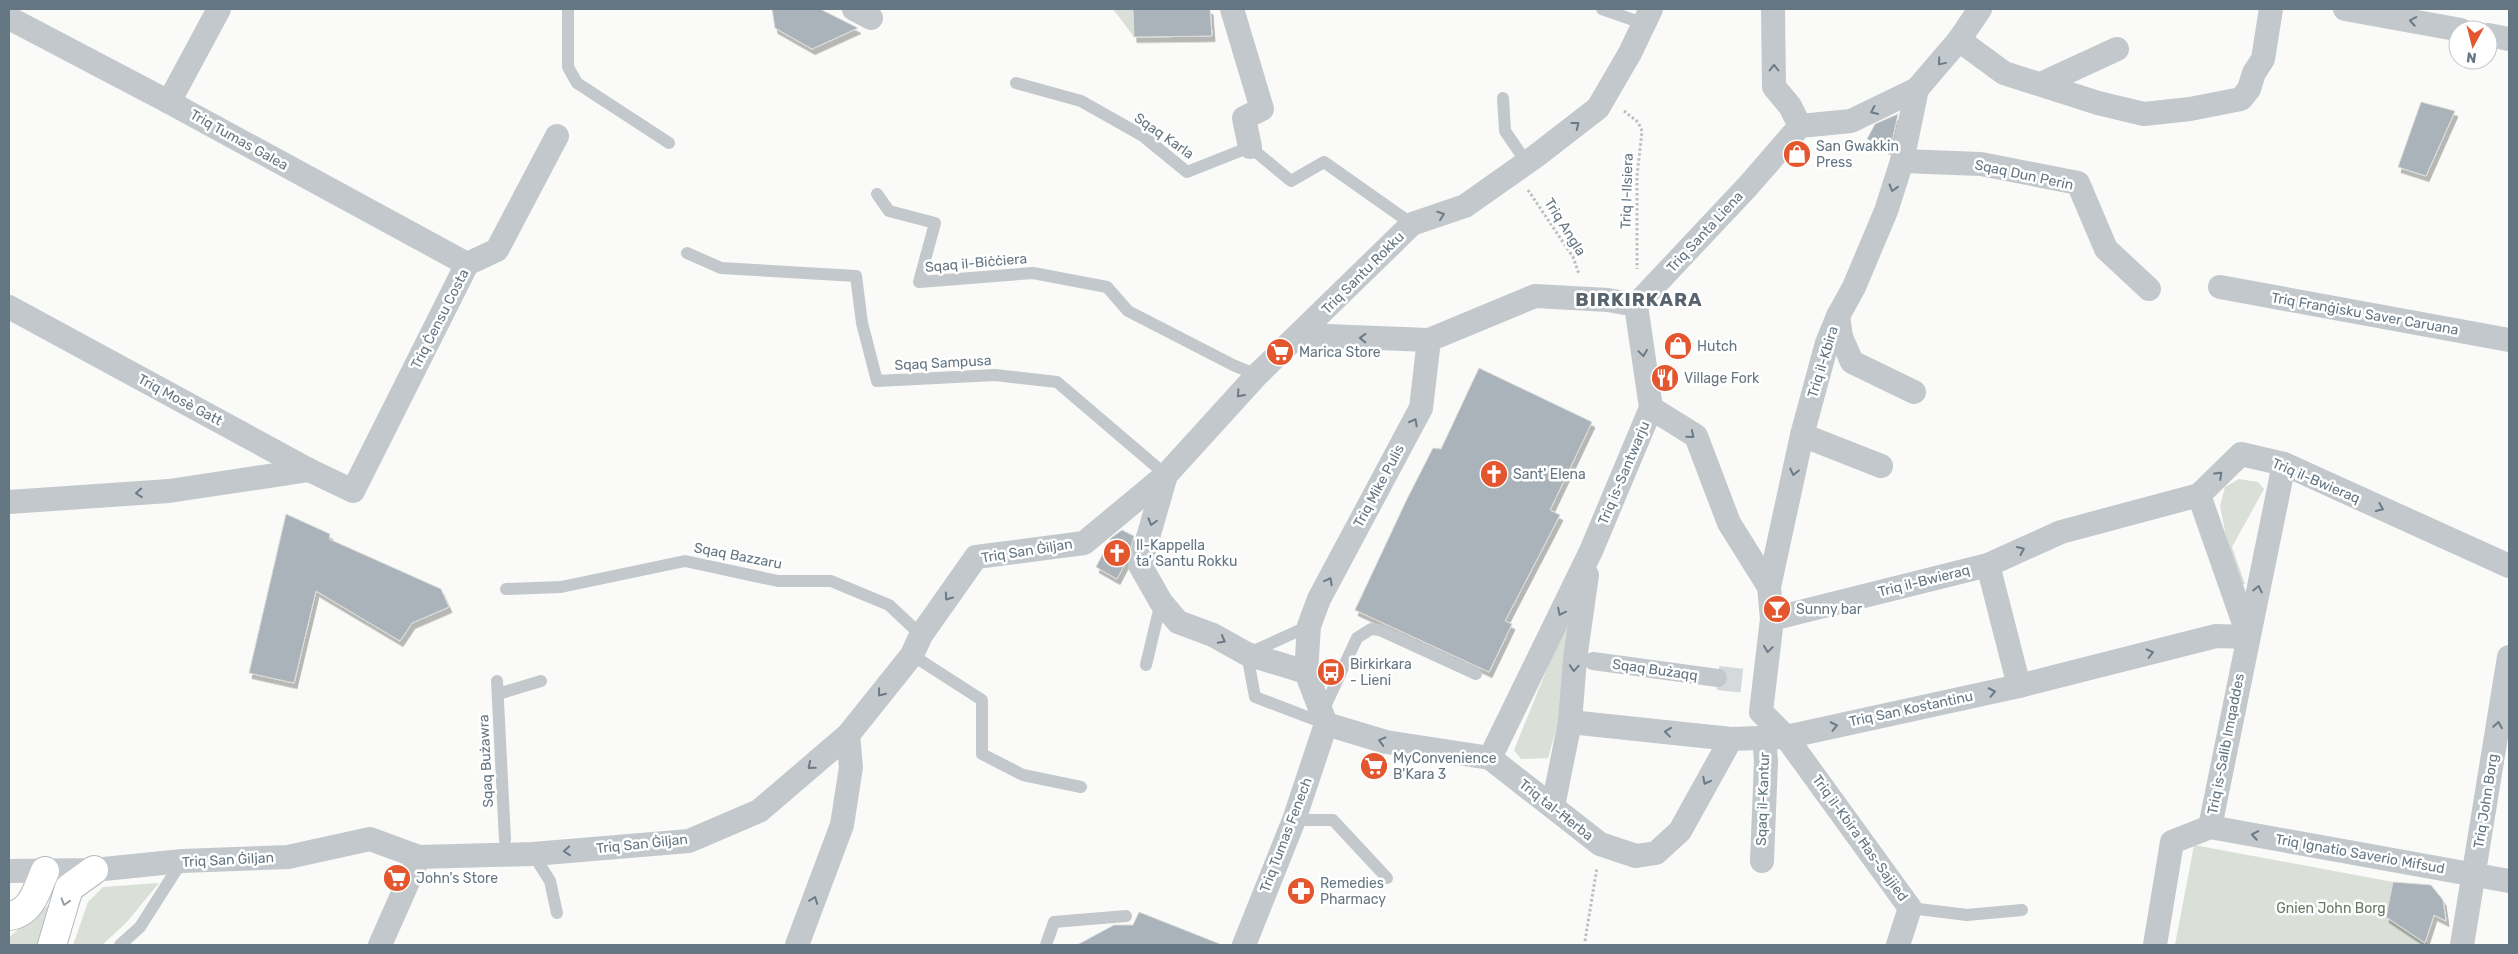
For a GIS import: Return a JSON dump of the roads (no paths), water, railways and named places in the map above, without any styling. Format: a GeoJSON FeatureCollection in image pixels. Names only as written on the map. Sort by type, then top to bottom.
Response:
{"type":"FeatureCollection","features":[{"type":"Feature","properties":{"kind":"highway"},"geometry":{"type":"LineString","coordinates":[[52,945],[69,888],[94,870]]}},
{"type":"Feature","properties":{"kind":"highway"},"geometry":{"type":"LineString","coordinates":[[9,916],[16,915],[30,905],[45,871]]}},
{"type":"Feature","properties":{"kind":"street"},"geometry":{"type":"LineString","coordinates":[[169,102],[219,9]]}},
{"type":"Feature","properties":{"kind":"street"},"geometry":{"type":"LineString","coordinates":[[1232,9],[1262,109],[1244,118],[1250,147]]}},
{"type":"Feature","properties":{"kind":"street"},"geometry":{"type":"LineString","coordinates":[[1773,9],[1774,87],[1790,106],[1800,126],[1851,121],[1918,89]]}},
{"type":"Feature","properties":{"kind":"street","name":"Triq il-Kbira"},"geometry":{"type":"LineString","coordinates":[[1775,737],[1761,712],[1772,619],[1769,587],[1802,435],[1827,343],[1838,316],[1854,287],[1886,211],[1902,161],[1918,89],[1959,40],[1979,9]]}},
{"type":"Feature","properties":{"kind":"street"},"geometry":{"type":"LineString","coordinates":[[1959,40],[2004,72],[2098,103],[2144,114],[2190,110],[2241,99],[2249,89],[2254,73],[2263,59],[2271,9]]}},
{"type":"Feature","properties":{"kind":"street"},"geometry":{"type":"LineString","coordinates":[[2345,9],[2448,28]]}},
{"type":"Feature","properties":{"kind":"street","name":"Triq Santu Rokku"},"geometry":{"type":"LineString","coordinates":[[1166,475],[1257,374],[1300,336],[1412,224],[1465,206],[1521,167],[1598,108],[1630,53],[1647,16]]}},
{"type":"Feature","properties":{"kind":"street","name":"Triq Tumas Galea"},"geometry":{"type":"LineString","coordinates":[[9,18],[169,102],[467,264]]}},
{"type":"Feature","properties":{"kind":"street"},"geometry":{"type":"LineString","coordinates":[[2041,84],[2117,49]]}},
{"type":"Feature","properties":{"kind":"street","name":"Triq Santa Liena"},"geometry":{"type":"LineString","coordinates":[[1636,305],[1748,186],[1800,126]]}},
{"type":"Feature","properties":{"kind":"street","name":"Triq Ċensu Costa"},"geometry":{"type":"LineString","coordinates":[[353,491],[467,264],[497,250],[557,136]]}},
{"type":"Feature","properties":{"kind":"street","name":"Sqaq Dun Perin"},"geometry":{"type":"LineString","coordinates":[[1902,161],[1981,164],[2078,184],[2106,249],[2149,289]]}},
{"type":"Feature","properties":{"kind":"street","name":"Triq Franġisku Saver Caruana"},"geometry":{"type":"LineString","coordinates":[[2220,288],[2509,340]]}},
{"type":"Feature","properties":{"kind":"street"},"geometry":{"type":"LineString","coordinates":[[1300,336],[1429,340],[1535,296],[1587,298],[1636,305]]}},
{"type":"Feature","properties":{"kind":"street","name":"Triq is-Santwarju"},"geometry":{"type":"LineString","coordinates":[[1490,758],[1591,551],[1651,408],[1636,305]]}},
{"type":"Feature","properties":{"kind":"street","name":"Triq Mosè Gatt"},"geometry":{"type":"LineString","coordinates":[[9,307],[309,470],[353,491]]}},
{"type":"Feature","properties":{"kind":"street"},"geometry":{"type":"LineString","coordinates":[[1838,316],[1841,337],[1852,362],[1914,392]]}},
{"type":"Feature","properties":{"kind":"street","name":"Triq Mike Pulis"},"geometry":{"type":"LineString","coordinates":[[1324,718],[1306,672],[1309,626],[1319,600],[1421,408],[1429,340]]}},
{"type":"Feature","properties":{"kind":"street"},"geometry":{"type":"LineString","coordinates":[[1651,408],[1696,436],[1729,523],[1769,587]]}},
{"type":"Feature","properties":{"kind":"street"},"geometry":{"type":"LineString","coordinates":[[1802,435],[1881,466]]}},
{"type":"Feature","properties":{"kind":"street","name":"Triq il-Bwieraq"},"geometry":{"type":"LineString","coordinates":[[1772,619],[1988,564],[2061,532],[2199,495],[2241,454],[2284,464],[2509,566]]}},
{"type":"Feature","properties":{"kind":"street","name":"Triq is-Salib Imqaddes"},"geometry":{"type":"LineString","coordinates":[[2155,945],[2172,842],[2210,827],[2284,464]]}},
{"type":"Feature","properties":{"kind":"street"},"geometry":{"type":"LineString","coordinates":[[9,502],[169,491],[309,470]]}},
{"type":"Feature","properties":{"kind":"street"},"geometry":{"type":"LineString","coordinates":[[1166,475],[1140,565],[1160,602],[1178,622],[1213,635],[1248,654],[1306,672]]}},
{"type":"Feature","properties":{"kind":"street","name":"Triq San Ġiljan"},"geometry":{"type":"LineString","coordinates":[[9,871],[94,870],[182,861],[288,857],[370,839],[419,857],[533,854],[689,841],[758,811],[848,735],[917,645],[976,557],[1084,543],[1166,475]]}},
{"type":"Feature","properties":{"kind":"street"},"geometry":{"type":"LineString","coordinates":[[2199,495],[2248,637]]}},
{"type":"Feature","properties":{"kind":"street","name":"Triq is-Santwarju"},"geometry":{"type":"LineString","coordinates":[[1553,806],[1570,722],[1575,659],[1591,551]]}},
{"type":"Feature","properties":{"kind":"street","name":"Triq il-Bwieraq"},"geometry":{"type":"LineString","coordinates":[[1988,564],[2019,686]]}},
{"type":"Feature","properties":{"kind":"street","name":"Triq San Kostantinu"},"geometry":{"type":"LineString","coordinates":[[1570,722],[1731,739],[1775,737],[2019,686],[2216,636],[2248,637]]}},
{"type":"Feature","properties":{"kind":"street","name":"Triq John Borg"},"geometry":{"type":"LineString","coordinates":[[2462,945],[2509,657]]}},
{"type":"Feature","properties":{"kind":"street","name":"Sqaq Bużaqq"},"geometry":{"type":"LineString","coordinates":[[1593,661],[1718,678]]}},
{"type":"Feature","properties":{"kind":"street","name":"Triq tal-Ħerba"},"geometry":{"type":"LineString","coordinates":[[1324,718],[1386,742],[1490,758],[1600,844],[1636,856],[1656,853],[1680,831],[1731,739]]}},
{"type":"Feature","properties":{"kind":"street","name":"Triq Tumas Fenech"},"geometry":{"type":"LineString","coordinates":[[1244,945],[1294,820],[1324,718]]}},
{"type":"Feature","properties":{"kind":"street"},"geometry":{"type":"LineString","coordinates":[[797,945],[842,825],[851,767],[848,735]]}},
{"type":"Feature","properties":{"kind":"street","name":"Sqaq il-Kantur"},"geometry":{"type":"LineString","coordinates":[[1762,861],[1766,761],[1775,737]]}},
{"type":"Feature","properties":{"kind":"street","name":"Triq il-Kbira Ħas-Sajjied"},"geometry":{"type":"LineString","coordinates":[[1775,737],[1910,908],[1898,945]]}},
{"type":"Feature","properties":{"kind":"street","name":"Triq Ignatio Saverio Mifsud"},"geometry":{"type":"LineString","coordinates":[[2210,827],[2509,881]]}},
{"type":"Feature","properties":{"kind":"street"},"geometry":{"type":"LineString","coordinates":[[380,945],[419,857]]}},
{"type":"Feature","properties":{"kind":"lane"},"geometry":{"type":"LineString","coordinates":[[568,9],[568,67],[577,83],[669,143]]}},
{"type":"Feature","properties":{"kind":"lane"},"geometry":{"type":"LineString","coordinates":[[1602,9],[1647,16]]}},
{"type":"Feature","properties":{"kind":"lane","name":"Sqaq Karla"},"geometry":{"type":"LineString","coordinates":[[1016,83],[1081,101],[1143,136],[1187,172],[1250,147]]}},
{"type":"Feature","properties":{"kind":"lane"},"geometry":{"type":"LineString","coordinates":[[1503,98],[1505,131],[1521,167]]}},
{"type":"Feature","properties":{"kind":"lane"},"geometry":{"type":"LineString","coordinates":[[1250,147],[1291,181],[1324,162],[1412,224]]}},
{"type":"Feature","properties":{"kind":"lane","name":"Sqaq il-Biċċiera"},"geometry":{"type":"LineString","coordinates":[[877,194],[889,211],[934,223],[919,282],[1033,272],[1108,287],[1128,311],[1215,356],[1257,374]]}},
{"type":"Feature","properties":{"kind":"lane","name":"Sqaq Sampusa"},"geometry":{"type":"LineString","coordinates":[[686,253],[721,268],[856,276],[862,323],[878,381],[995,375],[1056,382],[1166,475]]}},
{"type":"Feature","properties":{"kind":"lane","name":"Sqaq Bazzaru"},"geometry":{"type":"LineString","coordinates":[[506,589],[561,587],[685,561],[778,580],[831,581],[889,605],[917,645],[982,700],[982,754],[1023,775],[1081,787]]}},
{"type":"Feature","properties":{"kind":"lane"},"geometry":{"type":"LineString","coordinates":[[1146,665],[1160,602]]}},
{"type":"Feature","properties":{"kind":"lane"},"geometry":{"type":"LineString","coordinates":[[1309,626],[1248,654],[1255,698],[1324,718],[1356,638],[1371,629],[1380,630],[1476,674]]}},
{"type":"Feature","properties":{"kind":"lane","name":"Sqaq Bużawra"},"geometry":{"type":"LineString","coordinates":[[497,681],[505,840]]}},
{"type":"Feature","properties":{"kind":"lane"},"geometry":{"type":"LineString","coordinates":[[498,694],[541,681]]}},
{"type":"Feature","properties":{"kind":"lane"},"geometry":{"type":"LineString","coordinates":[[1294,820],[1333,820],[1387,878]]}},
{"type":"Feature","properties":{"kind":"lane"},"geometry":{"type":"LineString","coordinates":[[533,854],[550,881],[557,913]]}},
{"type":"Feature","properties":{"kind":"lane"},"geometry":{"type":"LineString","coordinates":[[120,945],[140,927],[182,861]]}},
{"type":"Feature","properties":{"kind":"lane"},"geometry":{"type":"LineString","coordinates":[[1910,908],[1967,915],[2022,910]]}},
{"type":"Feature","properties":{"kind":"lane"},"geometry":{"type":"LineString","coordinates":[[1046,945],[1054,922],[1126,916]]}},
{"type":"Feature","properties":{"kind":"tunnel"},"geometry":{"type":"LineString","coordinates":[[1718,678],[1763,683]]}},
{"type":"Feature","properties":{"kind":"place","name":"San Gwakkin Press"},"geometry":{"type":"Point","coordinates":[1797,154]}},
{"type":"Feature","properties":{"kind":"place","name":"Hutch"},"geometry":{"type":"Point","coordinates":[1678,346]}},
{"type":"Feature","properties":{"kind":"place","name":"Marica Store"},"geometry":{"type":"Point","coordinates":[1280,352]}},
{"type":"Feature","properties":{"kind":"place","name":"Village Fork"},"geometry":{"type":"Point","coordinates":[1665,378]}},
{"type":"Feature","properties":{"kind":"place","name":"Sant' Elena"},"geometry":{"type":"Point","coordinates":[1494,474]}},
{"type":"Feature","properties":{"kind":"place","name":"Il-Kappella ta' Santu Rokku"},"geometry":{"type":"Point","coordinates":[1117,553]}},
{"type":"Feature","properties":{"kind":"place","name":"Sunny bar"},"geometry":{"type":"Point","coordinates":[1777,609]}},
{"type":"Feature","properties":{"kind":"place","name":"Birkirkara - Lieni"},"geometry":{"type":"Point","coordinates":[1331,672]}},
{"type":"Feature","properties":{"kind":"place","name":"MyConvenience B'Kara 3"},"geometry":{"type":"Point","coordinates":[1374,766]}},
{"type":"Feature","properties":{"kind":"place","name":"John's Store"},"geometry":{"type":"Point","coordinates":[397,878]}},
{"type":"Feature","properties":{"kind":"place","name":"Remedies Pharmacy"},"geometry":{"type":"Point","coordinates":[1301,891]}},
{"type":"Feature","properties":{"kind":"district","name":"BIRKIRKARA"},"geometry":{"type":"Point","coordinates":[1639,299]}},
{"type":"Feature","properties":{"kind":"park label","name":"Gnien John Borg"},"geometry":{"type":"Point","coordinates":[2331,908]}}]}
